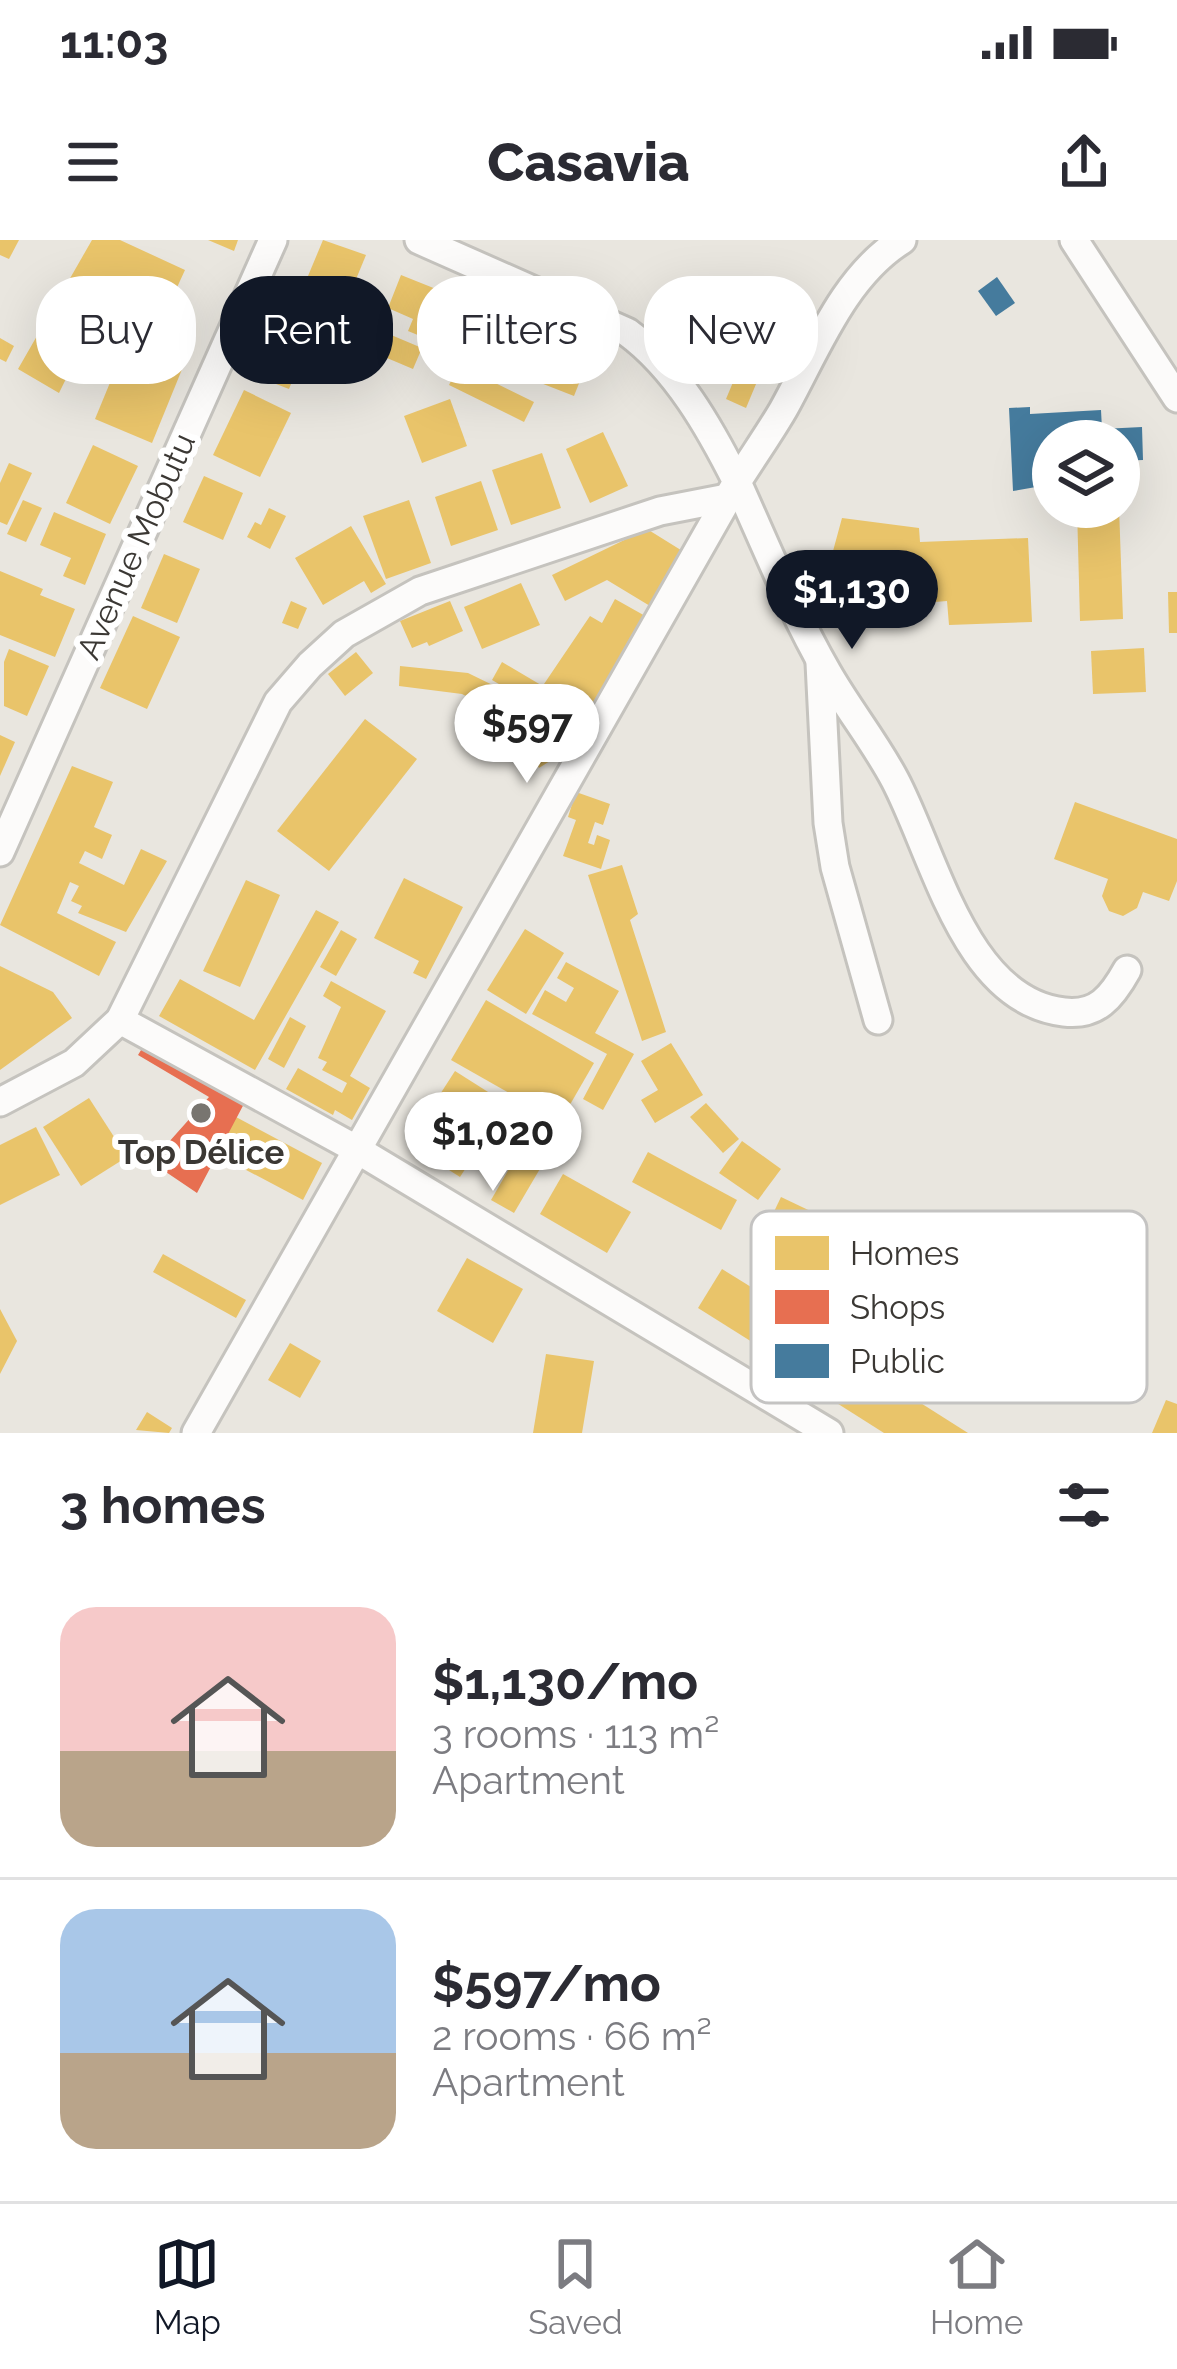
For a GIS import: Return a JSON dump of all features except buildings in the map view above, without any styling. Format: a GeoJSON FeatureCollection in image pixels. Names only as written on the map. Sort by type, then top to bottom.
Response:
{"type":"FeatureCollection","features":[{"type":"Feature","properties":{"kind":"street","name":"Avenue Mobutu"},"geometry":{"type":"LineString","coordinates":[[0,852],[273,240]]}},
{"type":"Feature","properties":{"kind":"street"},"geometry":{"type":"LineString","coordinates":[[419,240],[627,332],[645,345],[704,419],[732,490],[820,659],[896,782],[973,947],[993,976],[1015,996],[1051,1010],[1079,1014],[1099,1007],[1115,992],[1127,970]]}},
{"type":"Feature","properties":{"kind":"street"},"geometry":{"type":"LineString","coordinates":[[196,1433],[838,308],[885,251],[902,240]]}},
{"type":"Feature","properties":{"kind":"street"},"geometry":{"type":"LineString","coordinates":[[1074,240],[1177,398]]}},
{"type":"Feature","properties":{"kind":"street"},"geometry":{"type":"LineString","coordinates":[[0,1102],[74,1063],[120,1021],[278,702],[344,634],[420,591],[732,490]]}},
{"type":"Feature","properties":{"kind":"street"},"geometry":{"type":"LineString","coordinates":[[820,659],[828,823],[835,867],[878,1021]]}},
{"type":"Feature","properties":{"kind":"street"},"geometry":{"type":"LineString","coordinates":[[120,1021],[356,1149],[751,1386]]}},
{"type":"Feature","properties":{"kind":"street"},"geometry":{"type":"LineString","coordinates":[[780,1403],[830,1433]]}},
{"type":"Feature","properties":{"kind":"place","name":"Top Délice"},"geometry":{"type":"Point","coordinates":[201,1113]}}]}
